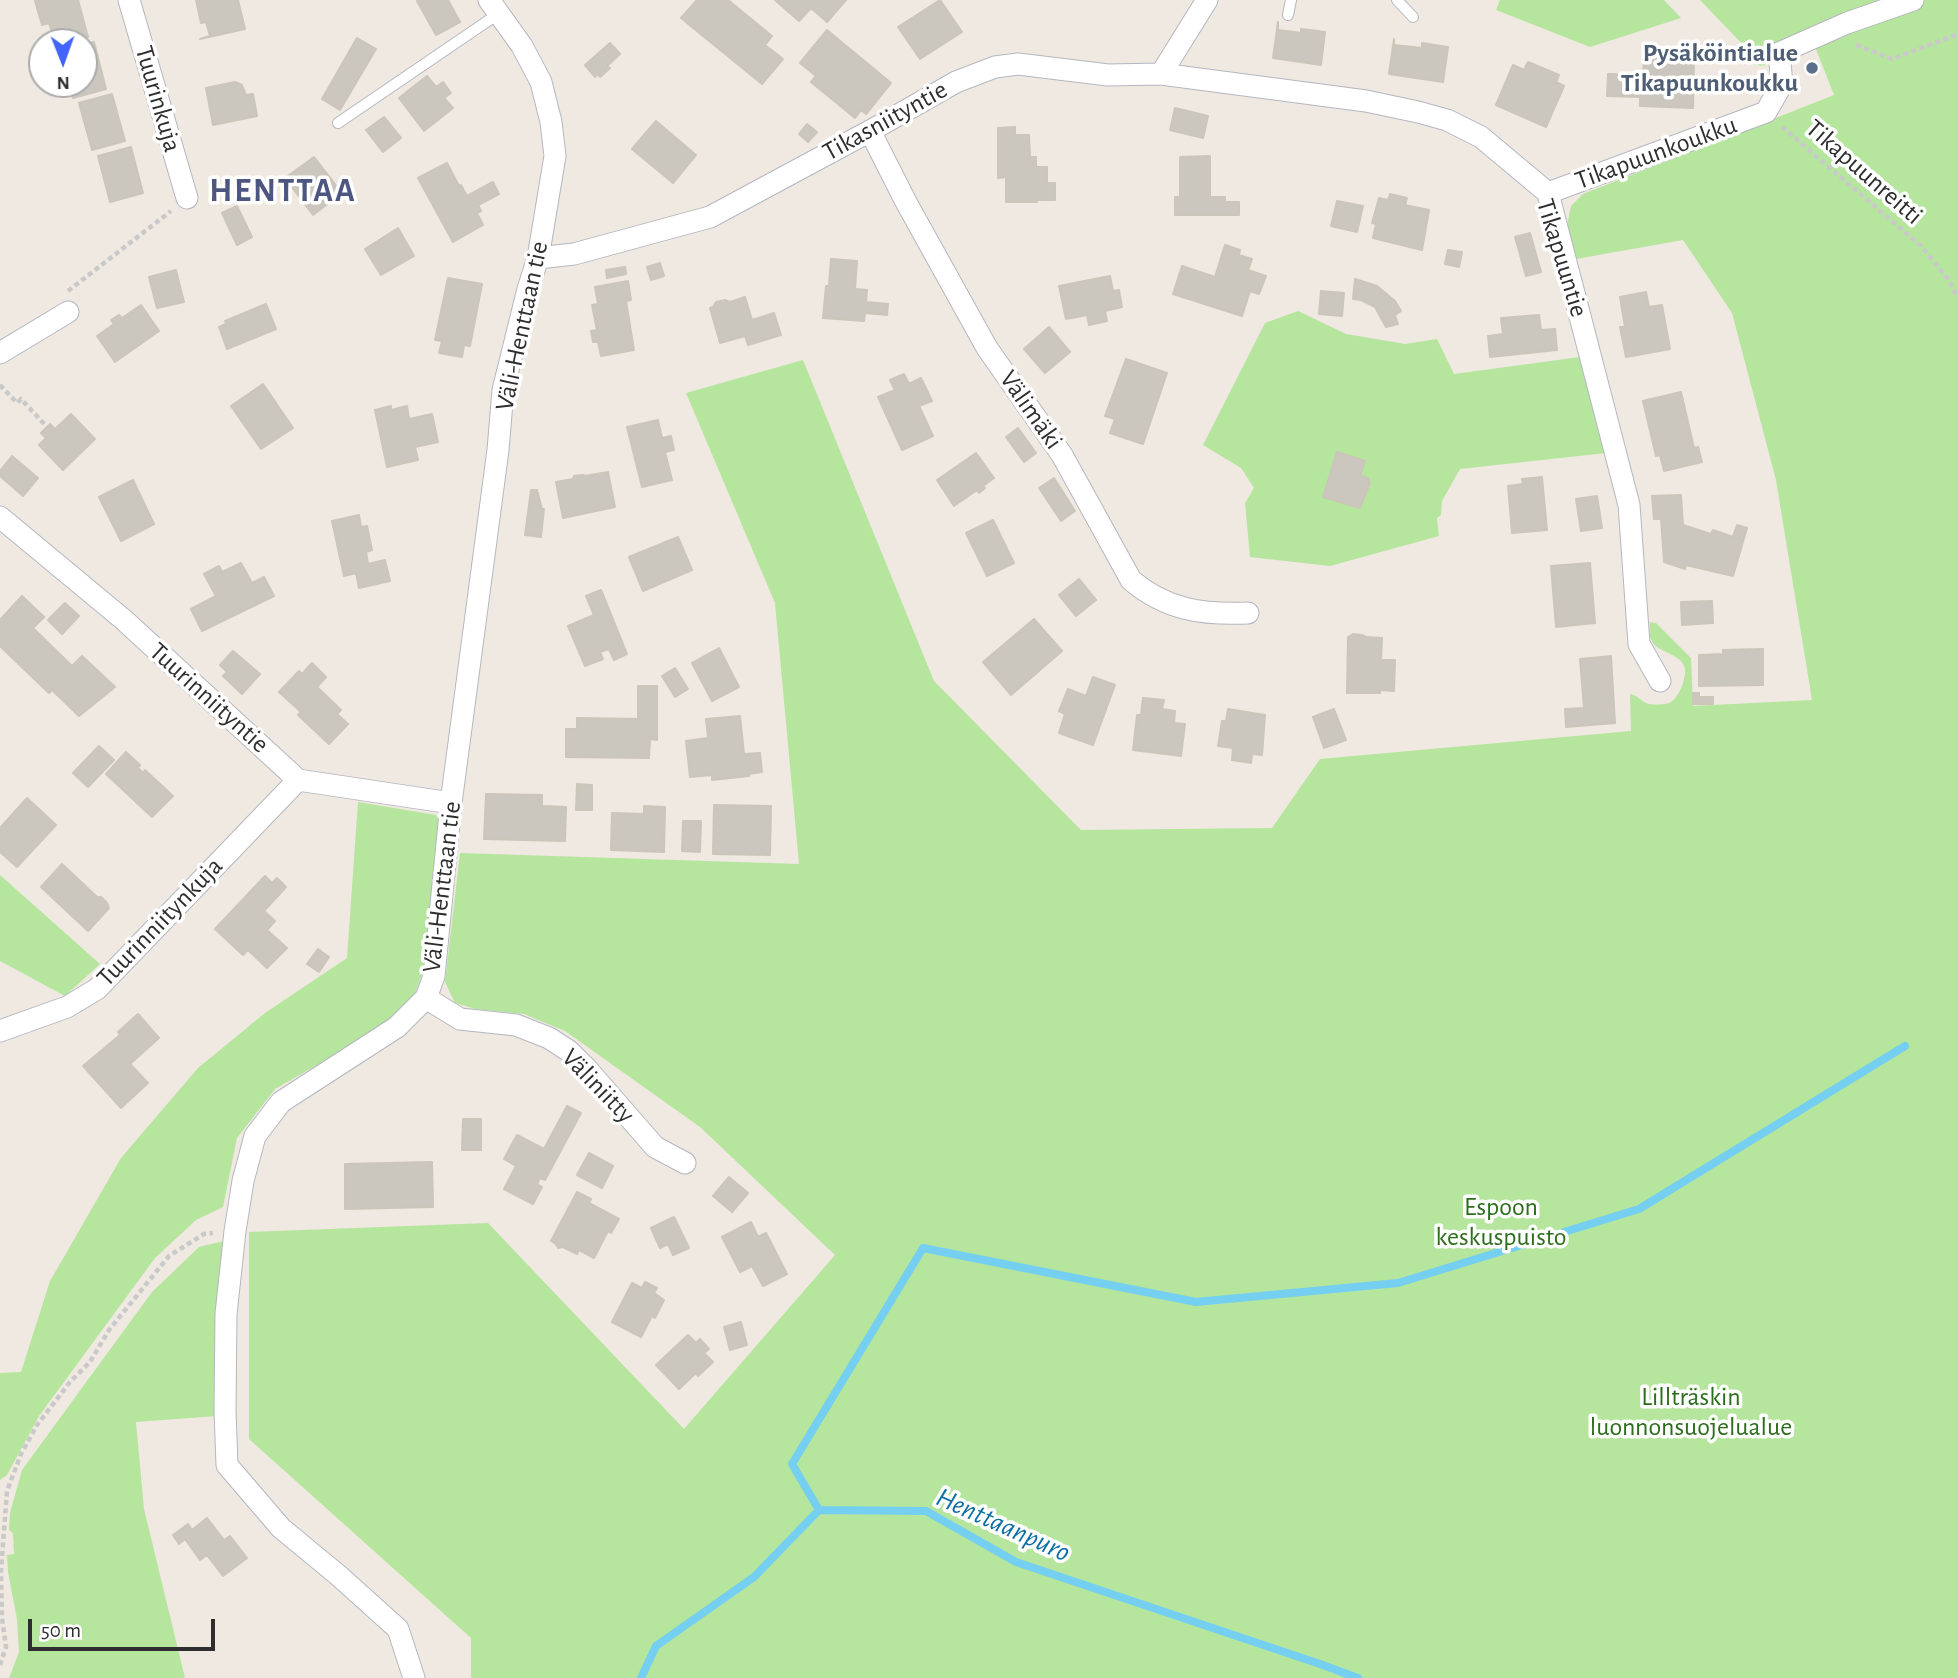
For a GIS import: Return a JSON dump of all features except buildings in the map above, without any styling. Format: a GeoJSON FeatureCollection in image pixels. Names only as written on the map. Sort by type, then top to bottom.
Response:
{"type":"FeatureCollection","features":[{"type":"Feature","properties":{"kind":"street","name":"Tuurinkuja"},"geometry":{"type":"LineString","coordinates":[[129,0],[187,198]]}},
{"type":"Feature","properties":{"kind":"street"},"geometry":{"type":"LineString","coordinates":[[1161,74],[1207,0]]}},
{"type":"Feature","properties":{"kind":"street","name":"Tikapuunkoukku"},"geometry":{"type":"LineString","coordinates":[[1548,193],[1766,112],[1782,84],[1779,53],[1847,23],[1913,0]]}},
{"type":"Feature","properties":{"kind":"street","name":"Väli-Henttaan tie"},"geometry":{"type":"LineString","coordinates":[[414,1678],[398,1629],[281,1528],[227,1465],[226,1314],[243,1181],[255,1136],[281,1102],[397,1027],[426,998],[434,975],[451,803],[498,450],[503,390],[538,258],[555,156],[551,122],[541,82],[522,46],[494,7]]}},
{"type":"Feature","properties":{"kind":"street","name":"Tikasniityntie"},"geometry":{"type":"LineString","coordinates":[[538,258],[574,254],[710,217],[956,82],[995,67],[1018,64],[1108,75],[1161,74]]}},
{"type":"Feature","properties":{"kind":"street","name":"Tikapuuntie"},"geometry":{"type":"LineString","coordinates":[[1161,74],[1366,101],[1447,120],[1481,137],[1548,193],[1629,505],[1639,644],[1660,681]]}},
{"type":"Feature","properties":{"kind":"street","name":"Välimäki"},"geometry":{"type":"LineString","coordinates":[[870,131],[987,348],[1062,455],[1131,580],[1147,594],[1164,603],[1215,615],[1248,613]]}},
{"type":"Feature","properties":{"kind":"street"},"geometry":{"type":"LineString","coordinates":[[0,353],[68,312]]}},
{"type":"Feature","properties":{"kind":"street","name":"Tuurinniityntie"},"geometry":{"type":"LineString","coordinates":[[0,517],[124,620],[298,780]]}},
{"type":"Feature","properties":{"kind":"street"},"geometry":{"type":"LineString","coordinates":[[298,780],[451,803]]}},
{"type":"Feature","properties":{"kind":"street","name":"Tuurinniitynkuja"},"geometry":{"type":"LineString","coordinates":[[0,1031],[67,1007],[97,989],[298,780]]}},
{"type":"Feature","properties":{"kind":"street","name":"Väliniitty"},"geometry":{"type":"LineString","coordinates":[[426,998],[460,1019],[516,1025],[549,1038],[569,1051],[587,1069],[655,1147],[685,1163]]}},
{"type":"Feature","properties":{"kind":"lane"},"geometry":{"type":"LineString","coordinates":[[1288,15],[1291,0]]}},
{"type":"Feature","properties":{"kind":"lane"},"geometry":{"type":"LineString","coordinates":[[1397,0],[1413,17]]}},
{"type":"Feature","properties":{"kind":"lane"},"geometry":{"type":"LineString","coordinates":[[338,123],[494,7]]}},
{"type":"Feature","properties":{"kind":"path"},"geometry":{"type":"LineString","coordinates":[[1826,32],[1892,59],[1958,33]]}},
{"type":"Feature","properties":{"kind":"path","name":"Tikapuunreitti"},"geometry":{"type":"LineString","coordinates":[[1766,112],[1921,246],[1948,279],[1958,298]]}},
{"type":"Feature","properties":{"kind":"path"},"geometry":{"type":"LineString","coordinates":[[68,312],[66,292],[187,198]]}},
{"type":"Feature","properties":{"kind":"path"},"geometry":{"type":"LineString","coordinates":[[0,385],[16,403],[21,399],[47,427]]}},
{"type":"Feature","properties":{"kind":"path"},"geometry":{"type":"LineString","coordinates":[[0,1665],[6,1647],[2,1618],[1,1570],[7,1491],[21,1454],[37,1425],[70,1382],[90,1362],[109,1331],[169,1256],[204,1234],[235,1231]]}},
{"type":"Feature","properties":{"kind":"path"},"geometry":{"type":"LineString","coordinates":[[0,1489],[7,1491]]}},
{"type":"Feature","properties":{"kind":"green space"},"geometry":{"type":"Polygon","coordinates":[[[1500,0],[1664,0],[1681,18],[1590,47],[1496,10],[1500,0]]]}},
{"type":"Feature","properties":{"kind":"green space","name":"Espoon keskuspuisto"},"geometry":{"type":"Polygon","coordinates":[[[1700,0],[1958,0],[1958,1678],[471,1678],[471,1638],[249,1439],[249,1232],[488,1223],[684,1429],[835,1255],[700,1127],[565,1031],[524,1014],[476,1009],[455,1003],[445,982],[460,853],[799,864],[775,603],[686,393],[803,360],[934,681],[1081,830],[1272,828],[1320,759],[1631,731],[1630,694],[1649,704],[1669,703],[1679,693],[1685,673],[1680,660],[1655,645],[1650,637],[1650,622],[1656,623],[1691,658],[1693,706],[1812,700],[1776,480],[1732,313],[1683,240],[1576,259],[1567,226],[1571,206],[1583,194],[1834,95],[1814,44],[1762,66],[1746,62],[1748,50],[1700,0]]]}},
{"type":"Feature","properties":{"kind":"green space"},"geometry":{"type":"Polygon","coordinates":[[[1298,311],[1346,334],[1405,344],[1437,339],[1454,374],[1580,357],[1606,453],[1460,469],[1442,501],[1441,515],[1437,518],[1439,536],[1330,566],[1250,557],[1245,503],[1254,488],[1241,468],[1203,445],[1265,323],[1298,311]]]}},
{"type":"Feature","properties":{"kind":"green space"},"geometry":{"type":"Polygon","coordinates":[[[358,802],[436,815],[442,827],[427,960],[413,999],[371,1034],[275,1089],[237,1138],[223,1207],[196,1220],[155,1258],[39,1416],[7,1475],[0,1480],[0,1373],[21,1372],[50,1281],[121,1158],[198,1068],[265,1013],[347,958],[358,802]]]}},
{"type":"Feature","properties":{"kind":"green space"},"geometry":{"type":"Polygon","coordinates":[[[0,875],[100,964],[65,996],[0,961],[0,875]]]}},
{"type":"Feature","properties":{"kind":"green space"},"geometry":{"type":"Polygon","coordinates":[[[224,1241],[219,1273],[217,1416],[136,1422],[144,1509],[185,1678],[9,1678],[19,1652],[7,1555],[14,1554],[13,1533],[9,1530],[10,1513],[22,1470],[152,1292],[199,1247],[224,1241]]]}},
{"type":"Feature","properties":{"kind":"waterway"},"geometry":{"type":"LineString","coordinates":[[819,1510],[792,1464],[923,1248],[1196,1302],[1398,1283],[1639,1209],[1905,1046]]}},
{"type":"Feature","properties":{"kind":"waterway","name":"Henttaanpuro"},"geometry":{"type":"LineString","coordinates":[[641,1678],[656,1646],[754,1577],[819,1510],[926,1511],[1016,1562],[1358,1678]]}},
{"type":"Feature","properties":{"kind":"place","name":"Pysäköintialue Tikapuunkoukku"},"geometry":{"type":"Point","coordinates":[1812,68]}},
{"type":"Feature","properties":{"kind":"district","name":"HENTTAA"},"geometry":{"type":"Point","coordinates":[283,191]}},
{"type":"Feature","properties":{"kind":"park label","name":"Lillträskin luonnonsuojelualue"},"geometry":{"type":"Point","coordinates":[1691,1412]}}]}
